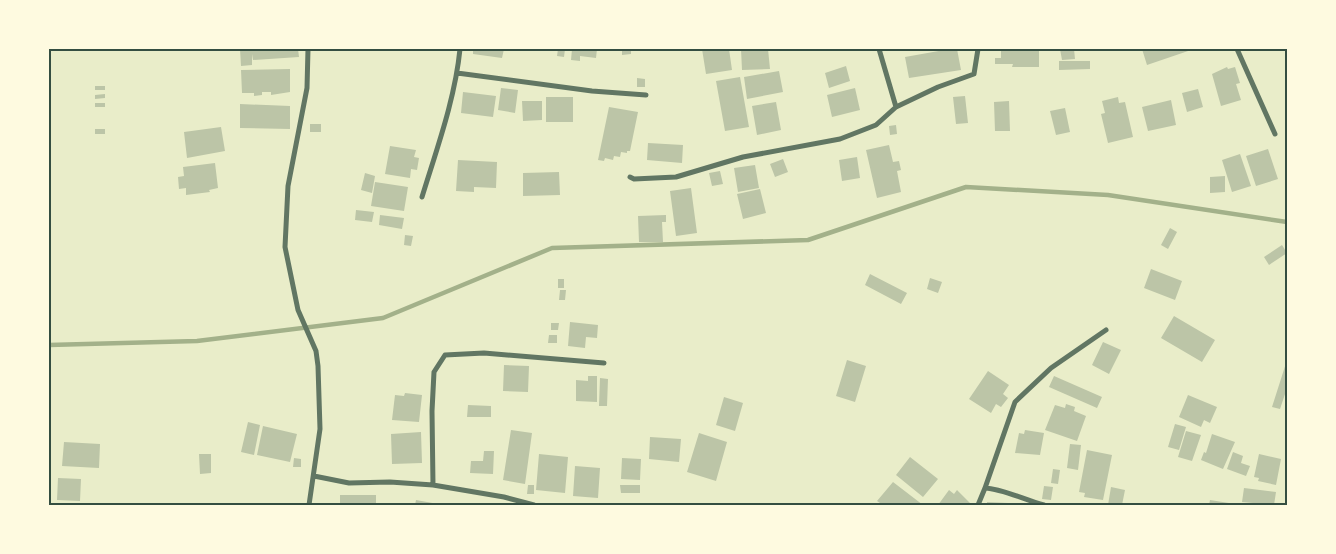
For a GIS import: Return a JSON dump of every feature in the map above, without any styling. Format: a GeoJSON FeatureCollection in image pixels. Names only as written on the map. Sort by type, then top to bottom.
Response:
{"type":"FeatureCollection","features":[{"type":"Feature","properties":{"kind":"street"},"geometry":{"type":"LineString","coordinates":[[308,49],[307,88],[288,186],[285,247],[298,310],[316,351],[318,366],[320,429],[308,505]]}},
{"type":"Feature","properties":{"kind":"street"},"geometry":{"type":"LineString","coordinates":[[422,197],[458,73],[460,49]]}},
{"type":"Feature","properties":{"kind":"street"},"geometry":{"type":"LineString","coordinates":[[879,49],[896,107]]}},
{"type":"Feature","properties":{"kind":"street"},"geometry":{"type":"LineString","coordinates":[[630,177],[634,179],[676,177],[743,157],[840,139],[876,125],[896,107],[938,86],[974,74],[978,49]]}},
{"type":"Feature","properties":{"kind":"street"},"geometry":{"type":"LineString","coordinates":[[1237,49],[1275,134]]}},
{"type":"Feature","properties":{"kind":"street"},"geometry":{"type":"LineString","coordinates":[[458,73],[592,91],[646,95]]}},
{"type":"Feature","properties":{"kind":"street"},"geometry":{"type":"LineString","coordinates":[[978,505],[1014,402],[1051,368],[1106,330]]}},
{"type":"Feature","properties":{"kind":"street"},"geometry":{"type":"LineString","coordinates":[[433,486],[432,411],[434,372],[445,355],[461,352],[484,353],[604,363]]}},
{"type":"Feature","properties":{"kind":"street"},"geometry":{"type":"LineString","coordinates":[[314,476],[349,483],[390,482],[433,486],[504,497],[534,505]]}},
{"type":"Feature","properties":{"kind":"street"},"geometry":{"type":"LineString","coordinates":[[985,488],[995,488],[1013,497],[1044,505]]}},
{"type":"Feature","properties":{"kind":"building"},"geometry":{"type":"Polygon","coordinates":[[[240,49],[298,49],[299,57],[253,60],[252,54],[252,65],[241,66],[240,49]]]}},
{"type":"Feature","properties":{"kind":"building"},"geometry":{"type":"Polygon","coordinates":[[[473,49],[504,49],[502,58],[473,54],[473,49]]]}},
{"type":"Feature","properties":{"kind":"building"},"geometry":{"type":"Polygon","coordinates":[[[558,49],[565,49],[564,57],[557,56],[558,49]]]}},
{"type":"Feature","properties":{"kind":"building"},"geometry":{"type":"Polygon","coordinates":[[[572,49],[597,49],[596,58],[580,56],[580,61],[571,60],[572,49]]]}},
{"type":"Feature","properties":{"kind":"building"},"geometry":{"type":"Polygon","coordinates":[[[622,49],[631,49],[631,54],[622,55],[622,49]]]}},
{"type":"Feature","properties":{"kind":"building"},"geometry":{"type":"Polygon","coordinates":[[[702,49],[729,49],[732,70],[706,74],[702,49]]]}},
{"type":"Feature","properties":{"kind":"building"},"geometry":{"type":"Polygon","coordinates":[[[741,49],[768,49],[770,69],[742,70],[741,49]]]}},
{"type":"Feature","properties":{"kind":"building"},"geometry":{"type":"Polygon","coordinates":[[[957,49],[961,70],[909,78],[905,57],[957,49]]]}},
{"type":"Feature","properties":{"kind":"building"},"geometry":{"type":"Polygon","coordinates":[[[1001,49],[1039,49],[1039,67],[1012,67],[1013,64],[995,64],[995,58],[1001,58],[1001,49]]]}},
{"type":"Feature","properties":{"kind":"building"},"geometry":{"type":"Polygon","coordinates":[[[1060,49],[1074,49],[1075,59],[1062,60],[1060,49]]]}},
{"type":"Feature","properties":{"kind":"building"},"geometry":{"type":"Polygon","coordinates":[[[1142,49],[1194,49],[1147,65],[1142,49]]]}},
{"type":"Feature","properties":{"kind":"building"},"geometry":{"type":"Polygon","coordinates":[[[1059,61],[1090,61],[1090,69],[1059,70],[1059,61]]]}},
{"type":"Feature","properties":{"kind":"building"},"geometry":{"type":"Polygon","coordinates":[[[846,66],[850,81],[829,88],[825,73],[846,66]]]}},
{"type":"Feature","properties":{"kind":"building"},"geometry":{"type":"Polygon","coordinates":[[[1227,67],[1228,69],[1235,67],[1240,83],[1236,84],[1241,100],[1221,106],[1212,74],[1227,67]]]}},
{"type":"Feature","properties":{"kind":"building"},"geometry":{"type":"Polygon","coordinates":[[[290,69],[290,92],[271,95],[271,92],[262,92],[262,95],[254,96],[254,93],[242,93],[241,70],[290,69]]]}},
{"type":"Feature","properties":{"kind":"building"},"geometry":{"type":"Polygon","coordinates":[[[779,71],[783,92],[747,99],[744,77],[779,71]]]}},
{"type":"Feature","properties":{"kind":"building"},"geometry":{"type":"Polygon","coordinates":[[[740,77],[749,127],[725,131],[716,81],[740,77]]]}},
{"type":"Feature","properties":{"kind":"building"},"geometry":{"type":"Polygon","coordinates":[[[637,78],[645,79],[645,87],[637,87],[637,78]]]}},
{"type":"Feature","properties":{"kind":"building"},"geometry":{"type":"Polygon","coordinates":[[[95,86],[105,86],[105,90],[95,90],[95,86]]]}},
{"type":"Feature","properties":{"kind":"building"},"geometry":{"type":"Polygon","coordinates":[[[501,88],[518,90],[515,113],[498,110],[501,88]]]}},
{"type":"Feature","properties":{"kind":"building"},"geometry":{"type":"Polygon","coordinates":[[[855,88],[860,110],[832,117],[827,95],[855,88]]]}},
{"type":"Feature","properties":{"kind":"building"},"geometry":{"type":"Polygon","coordinates":[[[1198,89],[1203,107],[1187,112],[1182,93],[1198,89]]]}},
{"type":"Feature","properties":{"kind":"building"},"geometry":{"type":"Polygon","coordinates":[[[463,92],[496,96],[493,117],[461,113],[463,92]]]}},
{"type":"Feature","properties":{"kind":"building"},"geometry":{"type":"Polygon","coordinates":[[[105,94],[105,98],[95,99],[95,95],[105,94]]]}},
{"type":"Feature","properties":{"kind":"building"},"geometry":{"type":"Polygon","coordinates":[[[965,96],[968,123],[956,124],[953,97],[965,96]]]}},
{"type":"Feature","properties":{"kind":"building"},"geometry":{"type":"Polygon","coordinates":[[[546,97],[573,97],[573,122],[546,122],[546,97]]]}},
{"type":"Feature","properties":{"kind":"building"},"geometry":{"type":"Polygon","coordinates":[[[1118,97],[1119,103],[1125,102],[1133,137],[1108,143],[1101,114],[1105,113],[1102,101],[1118,97]]]}},
{"type":"Feature","properties":{"kind":"building"},"geometry":{"type":"Polygon","coordinates":[[[1171,100],[1176,125],[1148,131],[1142,107],[1171,100]]]}},
{"type":"Feature","properties":{"kind":"building"},"geometry":{"type":"Polygon","coordinates":[[[522,101],[542,101],[542,120],[523,121],[522,101]]]}},
{"type":"Feature","properties":{"kind":"building"},"geometry":{"type":"Polygon","coordinates":[[[1009,101],[1010,131],[995,131],[994,102],[1009,101]]]}},
{"type":"Feature","properties":{"kind":"building"},"geometry":{"type":"Polygon","coordinates":[[[776,102],[781,130],[757,135],[752,106],[776,102]]]}},
{"type":"Feature","properties":{"kind":"building"},"geometry":{"type":"Polygon","coordinates":[[[95,103],[105,103],[105,107],[95,107],[95,103]]]}},
{"type":"Feature","properties":{"kind":"building"},"geometry":{"type":"Polygon","coordinates":[[[240,104],[290,106],[290,129],[240,128],[240,104]]]}},
{"type":"Feature","properties":{"kind":"building"},"geometry":{"type":"Polygon","coordinates":[[[609,107],[638,112],[630,151],[627,151],[627,153],[621,152],[620,157],[614,156],[613,160],[605,158],[604,161],[598,160],[609,107]]]}},
{"type":"Feature","properties":{"kind":"building"},"geometry":{"type":"Polygon","coordinates":[[[1065,108],[1070,132],[1056,135],[1050,111],[1065,108]]]}},
{"type":"Feature","properties":{"kind":"building"},"geometry":{"type":"Polygon","coordinates":[[[310,124],[321,124],[321,132],[310,132],[310,124]]]}},
{"type":"Feature","properties":{"kind":"building"},"geometry":{"type":"Polygon","coordinates":[[[896,125],[897,134],[890,135],[889,126],[896,125]]]}},
{"type":"Feature","properties":{"kind":"building"},"geometry":{"type":"Polygon","coordinates":[[[221,127],[225,151],[187,158],[184,132],[221,127]]]}},
{"type":"Feature","properties":{"kind":"building"},"geometry":{"type":"Polygon","coordinates":[[[95,129],[105,129],[105,134],[95,134],[95,129]]]}},
{"type":"Feature","properties":{"kind":"building"},"geometry":{"type":"Polygon","coordinates":[[[648,143],[683,145],[682,163],[647,160],[648,143]]]}},
{"type":"Feature","properties":{"kind":"building"},"geometry":{"type":"Polygon","coordinates":[[[889,145],[893,162],[899,161],[901,170],[897,171],[901,192],[877,198],[866,150],[889,145]]]}},
{"type":"Feature","properties":{"kind":"building"},"geometry":{"type":"Polygon","coordinates":[[[390,146],[416,150],[414,157],[419,158],[417,170],[411,169],[410,178],[385,174],[390,146]]]}},
{"type":"Feature","properties":{"kind":"building"},"geometry":{"type":"Polygon","coordinates":[[[1268,149],[1278,179],[1256,186],[1246,156],[1268,149]]]}},
{"type":"Feature","properties":{"kind":"building"},"geometry":{"type":"Polygon","coordinates":[[[1240,154],[1251,186],[1232,192],[1222,160],[1240,154]]]}},
{"type":"Feature","properties":{"kind":"building"},"geometry":{"type":"Polygon","coordinates":[[[857,157],[860,178],[842,181],[839,160],[857,157]]]}},
{"type":"Feature","properties":{"kind":"building"},"geometry":{"type":"Polygon","coordinates":[[[783,159],[788,172],[775,177],[770,164],[783,159]]]}},
{"type":"Feature","properties":{"kind":"building"},"geometry":{"type":"Polygon","coordinates":[[[458,160],[497,162],[496,188],[474,187],[474,192],[456,191],[458,160]]]}},
{"type":"Feature","properties":{"kind":"building"},"geometry":{"type":"Polygon","coordinates":[[[215,163],[218,188],[209,190],[210,192],[186,195],[186,188],[179,189],[178,177],[184,176],[183,167],[215,163]]]}},
{"type":"Feature","properties":{"kind":"building"},"geometry":{"type":"Polygon","coordinates":[[[755,165],[759,188],[738,192],[734,168],[755,165]]]}},
{"type":"Feature","properties":{"kind":"building"},"geometry":{"type":"Polygon","coordinates":[[[720,171],[723,184],[712,186],[709,173],[720,171]]]}},
{"type":"Feature","properties":{"kind":"building"},"geometry":{"type":"Polygon","coordinates":[[[559,172],[560,195],[523,196],[523,173],[559,172]]]}},
{"type":"Feature","properties":{"kind":"building"},"geometry":{"type":"Polygon","coordinates":[[[365,173],[375,176],[372,193],[361,190],[365,173]]]}},
{"type":"Feature","properties":{"kind":"building"},"geometry":{"type":"Polygon","coordinates":[[[1225,176],[1225,192],[1210,193],[1210,177],[1225,176]]]}},
{"type":"Feature","properties":{"kind":"building"},"geometry":{"type":"Polygon","coordinates":[[[375,182],[408,187],[404,211],[371,206],[375,182]]]}},
{"type":"Feature","properties":{"kind":"building"},"geometry":{"type":"Polygon","coordinates":[[[691,188],[697,233],[676,236],[670,191],[691,188]]]}},
{"type":"Feature","properties":{"kind":"building"},"geometry":{"type":"Polygon","coordinates":[[[760,189],[766,213],[743,219],[737,194],[760,189]]]}},
{"type":"Feature","properties":{"kind":"building"},"geometry":{"type":"Polygon","coordinates":[[[356,210],[374,212],[372,222],[355,220],[356,210]]]}},
{"type":"Feature","properties":{"kind":"building"},"geometry":{"type":"Polygon","coordinates":[[[380,215],[404,218],[402,229],[379,225],[380,215]]]}},
{"type":"Feature","properties":{"kind":"building"},"geometry":{"type":"Polygon","coordinates":[[[666,215],[666,222],[662,222],[663,242],[639,242],[638,216],[666,215]]]}},
{"type":"Feature","properties":{"kind":"building"},"geometry":{"type":"Polygon","coordinates":[[[1170,228],[1177,232],[1168,249],[1161,245],[1170,228]]]}},
{"type":"Feature","properties":{"kind":"building"},"geometry":{"type":"Polygon","coordinates":[[[405,235],[413,236],[411,246],[404,245],[405,235]]]}},
{"type":"Feature","properties":{"kind":"building"},"geometry":{"type":"Polygon","coordinates":[[[1282,245],[1287,253],[1269,265],[1264,257],[1282,245]]]}},
{"type":"Feature","properties":{"kind":"building"},"geometry":{"type":"Polygon","coordinates":[[[1151,269],[1182,281],[1175,300],[1144,288],[1151,269]]]}},
{"type":"Feature","properties":{"kind":"building"},"geometry":{"type":"Polygon","coordinates":[[[870,274],[907,293],[901,304],[865,285],[870,274]]]}},
{"type":"Feature","properties":{"kind":"building"},"geometry":{"type":"Polygon","coordinates":[[[930,278],[942,282],[938,293],[927,289],[930,278]]]}},
{"type":"Feature","properties":{"kind":"building"},"geometry":{"type":"Polygon","coordinates":[[[558,279],[564,279],[564,288],[558,288],[558,279]]]}},
{"type":"Feature","properties":{"kind":"building"},"geometry":{"type":"Polygon","coordinates":[[[560,290],[566,290],[565,300],[559,300],[560,290]]]}},
{"type":"Feature","properties":{"kind":"building"},"geometry":{"type":"Polygon","coordinates":[[[1174,316],[1215,340],[1202,362],[1161,338],[1174,316]]]}},
{"type":"Feature","properties":{"kind":"building"},"geometry":{"type":"Polygon","coordinates":[[[570,322],[598,325],[597,338],[586,337],[585,348],[568,346],[570,322]]]}},
{"type":"Feature","properties":{"kind":"building"},"geometry":{"type":"Polygon","coordinates":[[[551,323],[559,323],[558,330],[551,330],[551,323]]]}},
{"type":"Feature","properties":{"kind":"building"},"geometry":{"type":"Polygon","coordinates":[[[549,335],[557,335],[557,343],[548,343],[549,335]]]}},
{"type":"Feature","properties":{"kind":"building"},"geometry":{"type":"Polygon","coordinates":[[[1103,342],[1121,350],[1109,374],[1092,365],[1103,342]]]}},
{"type":"Feature","properties":{"kind":"building"},"geometry":{"type":"Polygon","coordinates":[[[847,360],[866,366],[855,402],[836,396],[847,360]]]}},
{"type":"Feature","properties":{"kind":"building"},"geometry":{"type":"Polygon","coordinates":[[[1287,360],[1287,388],[1280,409],[1272,407],[1287,360]]]}},
{"type":"Feature","properties":{"kind":"building"},"geometry":{"type":"Polygon","coordinates":[[[504,365],[529,366],[528,392],[503,391],[504,365]]]}},
{"type":"Feature","properties":{"kind":"building"},"geometry":{"type":"Polygon","coordinates":[[[988,371],[1009,385],[1003,394],[1008,398],[1001,407],[996,404],[991,413],[969,399],[988,371]]]}},
{"type":"Feature","properties":{"kind":"building"},"geometry":{"type":"Polygon","coordinates":[[[588,376],[597,376],[597,402],[576,401],[576,380],[588,381],[588,376]]]}},
{"type":"Feature","properties":{"kind":"building"},"geometry":{"type":"Polygon","coordinates":[[[1054,376],[1102,397],[1097,408],[1049,387],[1054,376]]]}},
{"type":"Feature","properties":{"kind":"building"},"geometry":{"type":"Polygon","coordinates":[[[600,378],[608,379],[607,406],[599,406],[600,378]]]}},
{"type":"Feature","properties":{"kind":"building"},"geometry":{"type":"Polygon","coordinates":[[[405,393],[422,395],[419,422],[392,420],[395,395],[404,396],[405,393]]]}},
{"type":"Feature","properties":{"kind":"building"},"geometry":{"type":"Polygon","coordinates":[[[1188,395],[1217,407],[1210,423],[1204,420],[1201,427],[1179,417],[1188,395]]]}},
{"type":"Feature","properties":{"kind":"building"},"geometry":{"type":"Polygon","coordinates":[[[724,397],[743,403],[735,431],[716,425],[724,397]]]}},
{"type":"Feature","properties":{"kind":"building"},"geometry":{"type":"Polygon","coordinates":[[[1066,404],[1075,407],[1074,411],[1086,416],[1077,441],[1045,430],[1055,405],[1065,408],[1066,404]]]}},
{"type":"Feature","properties":{"kind":"building"},"geometry":{"type":"Polygon","coordinates":[[[468,405],[491,406],[491,417],[467,417],[468,405]]]}},
{"type":"Feature","properties":{"kind":"building"},"geometry":{"type":"Polygon","coordinates":[[[248,422],[260,425],[254,455],[241,452],[248,422]]]}},
{"type":"Feature","properties":{"kind":"building"},"geometry":{"type":"Polygon","coordinates":[[[1175,424],[1186,427],[1179,450],[1168,447],[1175,424]]]}},
{"type":"Feature","properties":{"kind":"building"},"geometry":{"type":"Polygon","coordinates":[[[263,426],[297,434],[290,462],[257,455],[263,426]]]}},
{"type":"Feature","properties":{"kind":"building"},"geometry":{"type":"Polygon","coordinates":[[[511,430],[532,433],[525,484],[503,480],[511,430]]]}},
{"type":"Feature","properties":{"kind":"building"},"geometry":{"type":"Polygon","coordinates":[[[1025,430],[1044,433],[1040,455],[1015,453],[1019,433],[1024,434],[1025,430]]]}},
{"type":"Feature","properties":{"kind":"building"},"geometry":{"type":"Polygon","coordinates":[[[1186,431],[1201,435],[1192,461],[1178,457],[1186,431]]]}},
{"type":"Feature","properties":{"kind":"building"},"geometry":{"type":"Polygon","coordinates":[[[421,432],[422,463],[392,464],[391,434],[421,432]]]}},
{"type":"Feature","properties":{"kind":"building"},"geometry":{"type":"Polygon","coordinates":[[[699,433],[727,442],[716,481],[687,472],[699,433]]]}},
{"type":"Feature","properties":{"kind":"building"},"geometry":{"type":"Polygon","coordinates":[[[1212,434],[1235,442],[1223,469],[1201,460],[1204,452],[1206,453],[1212,434]]]}},
{"type":"Feature","properties":{"kind":"building"},"geometry":{"type":"Polygon","coordinates":[[[650,437],[681,439],[679,462],[649,459],[650,437]]]}},
{"type":"Feature","properties":{"kind":"building"},"geometry":{"type":"Polygon","coordinates":[[[64,442],[100,444],[99,468],[62,466],[64,442]]]}},
{"type":"Feature","properties":{"kind":"building"},"geometry":{"type":"Polygon","coordinates":[[[1070,444],[1081,445],[1078,470],[1067,468],[1070,444]]]}},
{"type":"Feature","properties":{"kind":"building"},"geometry":{"type":"Polygon","coordinates":[[[1087,450],[1112,455],[1103,500],[1084,497],[1085,493],[1079,492],[1087,450]]]}},
{"type":"Feature","properties":{"kind":"building"},"geometry":{"type":"Polygon","coordinates":[[[484,451],[494,451],[493,474],[470,473],[471,461],[483,461],[484,451]]]}},
{"type":"Feature","properties":{"kind":"building"},"geometry":{"type":"Polygon","coordinates":[[[1233,452],[1243,456],[1241,463],[1250,466],[1246,476],[1227,469],[1233,452]]]}},
{"type":"Feature","properties":{"kind":"building"},"geometry":{"type":"Polygon","coordinates":[[[199,454],[211,454],[211,473],[200,474],[199,454]]]}},
{"type":"Feature","properties":{"kind":"building"},"geometry":{"type":"Polygon","coordinates":[[[539,454],[568,457],[565,493],[536,490],[539,454]]]}},
{"type":"Feature","properties":{"kind":"building"},"geometry":{"type":"Polygon","coordinates":[[[1259,454],[1281,459],[1276,485],[1258,481],[1259,478],[1254,477],[1259,454]]]}},
{"type":"Feature","properties":{"kind":"building"},"geometry":{"type":"Polygon","coordinates":[[[910,457],[938,479],[923,497],[896,475],[910,457]]]}},
{"type":"Feature","properties":{"kind":"building"},"geometry":{"type":"Polygon","coordinates":[[[294,458],[301,459],[301,467],[293,467],[294,458]]]}},
{"type":"Feature","properties":{"kind":"building"},"geometry":{"type":"Polygon","coordinates":[[[622,458],[641,459],[640,480],[621,479],[622,458]]]}},
{"type":"Feature","properties":{"kind":"building"},"geometry":{"type":"Polygon","coordinates":[[[575,466],[600,468],[598,498],[573,496],[575,466]]]}},
{"type":"Feature","properties":{"kind":"building"},"geometry":{"type":"Polygon","coordinates":[[[1053,469],[1060,470],[1058,484],[1051,483],[1053,469]]]}},
{"type":"Feature","properties":{"kind":"building"},"geometry":{"type":"Polygon","coordinates":[[[58,478],[81,479],[80,501],[57,500],[58,478]]]}},
{"type":"Feature","properties":{"kind":"building"},"geometry":{"type":"Polygon","coordinates":[[[893,482],[923,505],[883,505],[877,501],[893,482]]]}},
{"type":"Feature","properties":{"kind":"building"},"geometry":{"type":"Polygon","coordinates":[[[528,485],[534,485],[534,494],[527,494],[528,485]]]}},
{"type":"Feature","properties":{"kind":"building"},"geometry":{"type":"Polygon","coordinates":[[[620,485],[640,485],[640,493],[621,493],[620,485]]]}},
{"type":"Feature","properties":{"kind":"building"},"geometry":{"type":"Polygon","coordinates":[[[1044,486],[1053,487],[1051,500],[1042,499],[1044,486]]]}},
{"type":"Feature","properties":{"kind":"building"},"geometry":{"type":"Polygon","coordinates":[[[1111,487],[1125,490],[1122,505],[1108,505],[1111,487]]]}},
{"type":"Feature","properties":{"kind":"building"},"geometry":{"type":"Polygon","coordinates":[[[1244,488],[1276,492],[1274,505],[1242,502],[1244,488]]]}},
{"type":"Feature","properties":{"kind":"building"},"geometry":{"type":"Polygon","coordinates":[[[949,490],[954,494],[957,490],[971,504],[938,505],[949,490]]]}},
{"type":"Feature","properties":{"kind":"building"},"geometry":{"type":"Polygon","coordinates":[[[340,495],[376,495],[376,505],[340,505],[340,495]]]}},
{"type":"Feature","properties":{"kind":"building"},"geometry":{"type":"Polygon","coordinates":[[[416,500],[438,504],[438,505],[415,505],[416,500]]]}},
{"type":"Feature","properties":{"kind":"building"},"geometry":{"type":"Polygon","coordinates":[[[1210,500],[1235,504],[1235,505],[1209,505],[1210,500]]]}},
{"type":"Feature","properties":{"kind":"building"},"geometry":{"type":"Polygon","coordinates":[[[987,502],[1008,503],[1007,505],[987,505],[987,502]]]}},
{"type":"Feature","properties":{"kind":"waterway"},"geometry":{"type":"LineString","coordinates":[[49,345],[197,341],[383,318],[552,248],[808,240],[966,187],[1108,195],[1287,222]]}}]}
